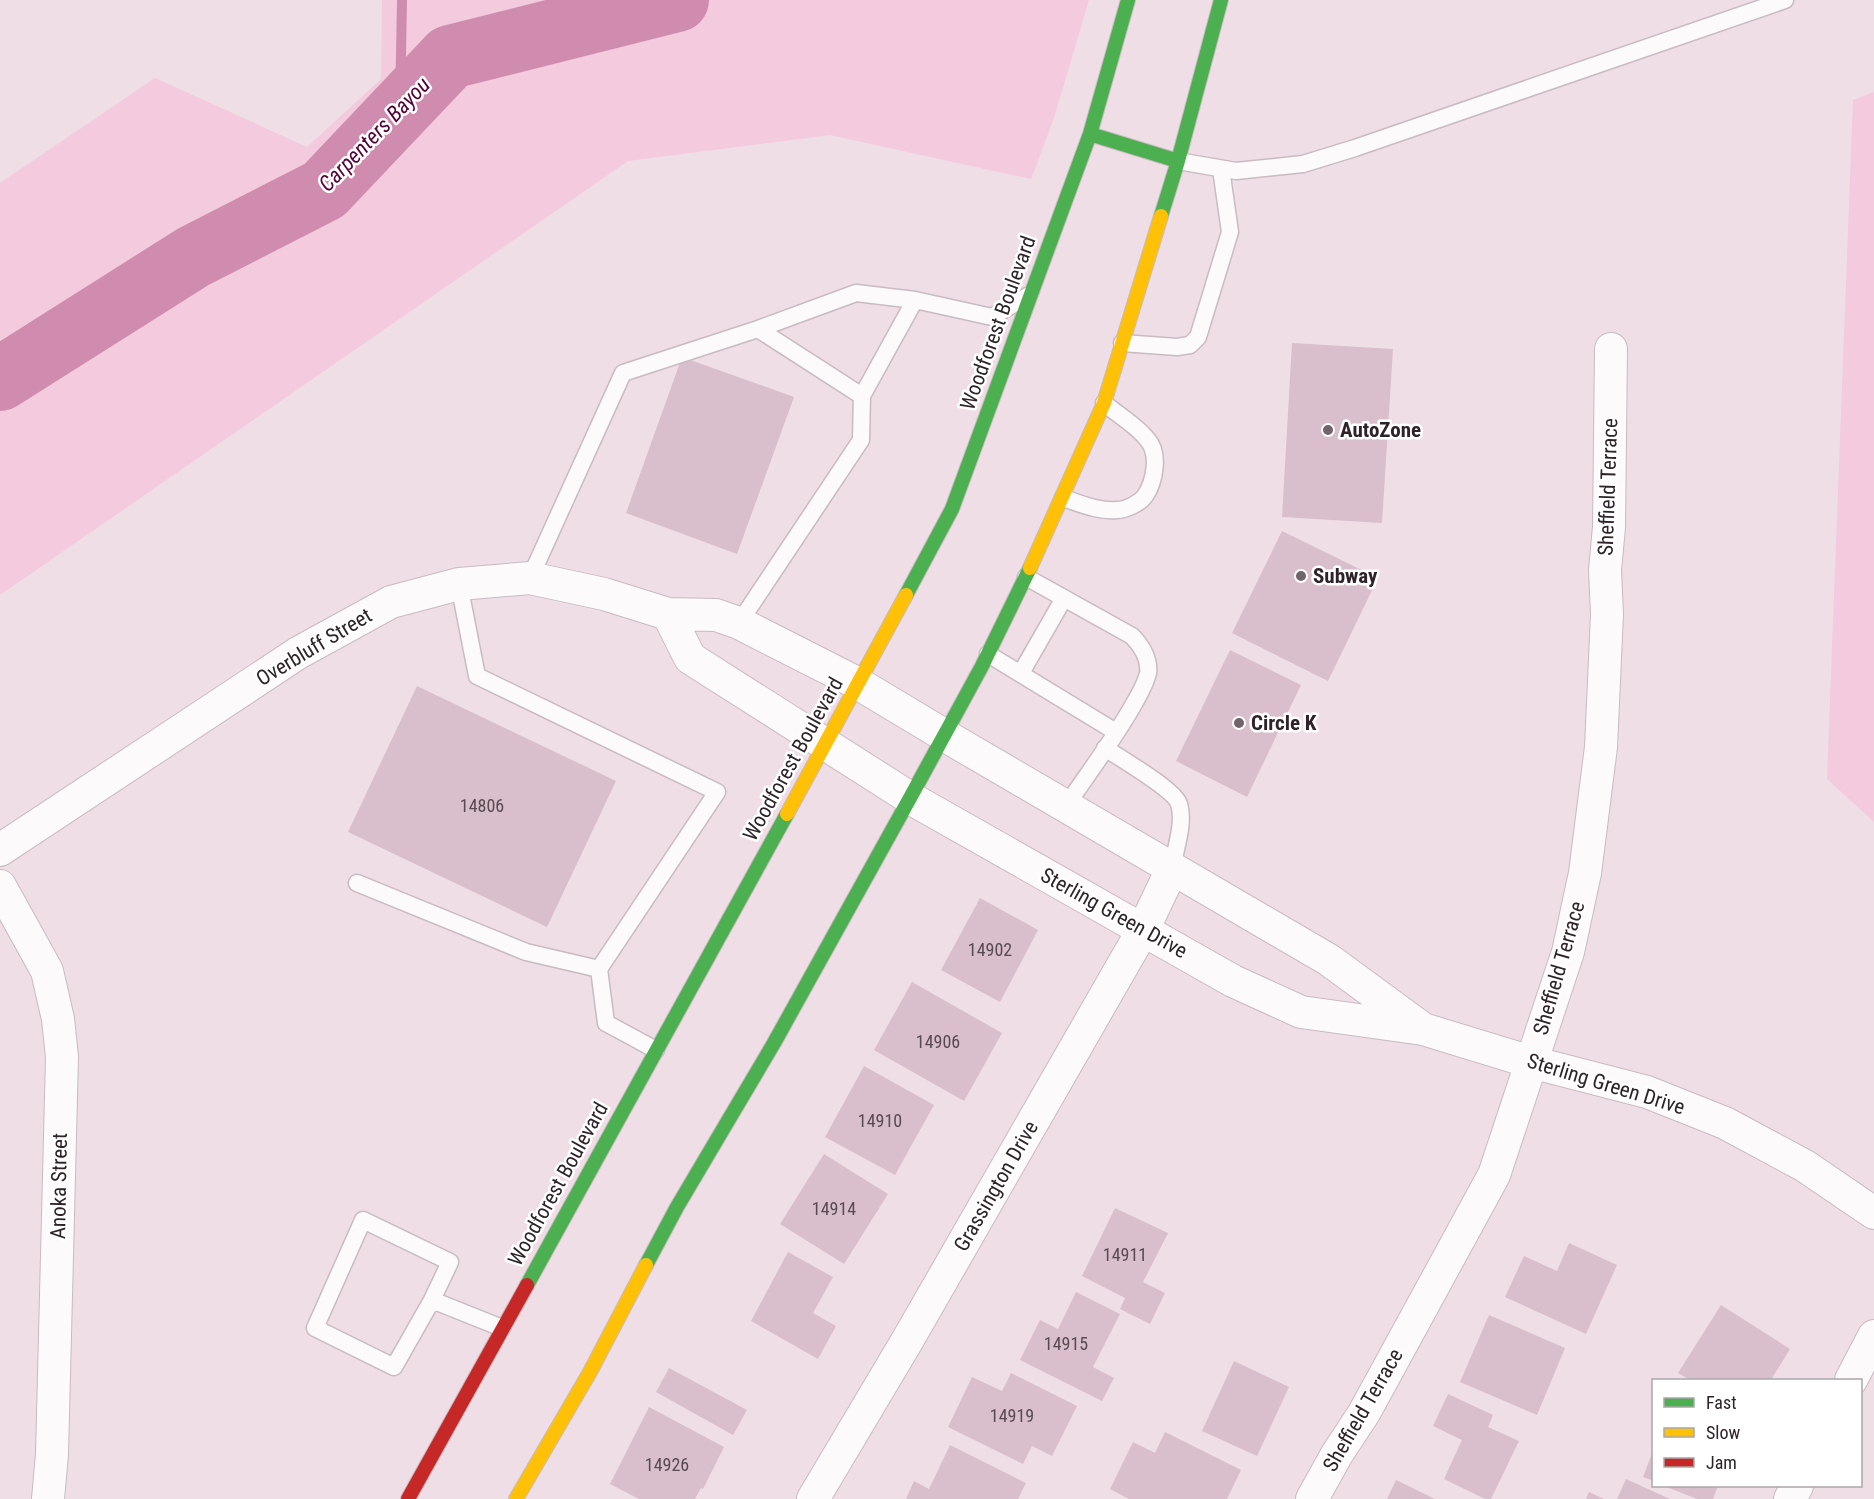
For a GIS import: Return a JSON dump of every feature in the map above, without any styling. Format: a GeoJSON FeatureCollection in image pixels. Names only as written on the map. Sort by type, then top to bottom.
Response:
{"type":"FeatureCollection","features":[{"type":"Feature","properties":{"kind":"main road","name":"Woodforest Boulevard"},"geometry":{"type":"LineString","coordinates":[[408,1499],[859,684],[952,509],[1090,134],[1128,0]]}},
{"type":"Feature","properties":{"kind":"main road"},"geometry":{"type":"LineString","coordinates":[[516,1499],[590,1372],[677,1207],[774,1043],[910,798],[988,654],[1026,577],[1104,403],[1178,161],[1221,0]]}},
{"type":"Feature","properties":{"kind":"main road"},"geometry":{"type":"LineString","coordinates":[[1090,134],[1178,161]]}},
{"type":"Feature","properties":{"kind":"street","name":"Sheffield Terrace"},"geometry":{"type":"LineString","coordinates":[[1312,1499],[1337,1454],[1364,1413],[1494,1175],[1568,952],[1585,873],[1601,747],[1607,614],[1605,570],[1609,527],[1611,349]]}},
{"type":"Feature","properties":{"kind":"street","name":"Overbluff Street"},"geometry":{"type":"LineString","coordinates":[[0,850],[298,653],[392,602],[459,584],[530,578],[604,594],[668,614],[716,615],[739,622],[859,684]]}},
{"type":"Feature","properties":{"kind":"street"},"geometry":{"type":"LineString","coordinates":[[668,614],[690,658],[825,745]]}},
{"type":"Feature","properties":{"kind":"street","name":"Sterling Green Drive"},"geometry":{"type":"LineString","coordinates":[[859,684],[1329,960],[1423,1029]]}},
{"type":"Feature","properties":{"kind":"street","name":"Sterling Green Drive"},"geometry":{"type":"LineString","coordinates":[[825,745],[910,798],[1233,981],[1301,1012],[1423,1029],[1531,1062],[1647,1092],[1725,1124],[1805,1166],[1874,1213]]}},
{"type":"Feature","properties":{"kind":"street","name":"Grassington Drive"},"geometry":{"type":"LineString","coordinates":[[813,1499],[907,1341],[1143,930],[1172,868]]}},
{"type":"Feature","properties":{"kind":"street","name":"Anoka Street"},"geometry":{"type":"LineString","coordinates":[[0,886],[47,971],[58,1019],[62,1058],[52,1454],[48,1499]]}},
{"type":"Feature","properties":{"kind":"street"},"geometry":{"type":"LineString","coordinates":[[1852,1379],[1874,1336]]}},
{"type":"Feature","properties":{"kind":"lane"},"geometry":{"type":"LineString","coordinates":[[1178,161],[1236,171],[1303,164],[1785,0]]}},
{"type":"Feature","properties":{"kind":"lane"},"geometry":{"type":"LineString","coordinates":[[1122,344],[1177,347],[1190,345],[1198,337],[1230,232],[1221,169]]}},
{"type":"Feature","properties":{"kind":"lane"},"geometry":{"type":"LineString","coordinates":[[530,578],[623,373],[758,329],[856,293],[915,300],[992,317],[1030,294]]}},
{"type":"Feature","properties":{"kind":"lane"},"geometry":{"type":"LineString","coordinates":[[739,622],[861,440],[862,396],[915,300]]}},
{"type":"Feature","properties":{"kind":"lane"},"geometry":{"type":"LineString","coordinates":[[758,329],[862,396]]}},
{"type":"Feature","properties":{"kind":"lane"},"geometry":{"type":"LineString","coordinates":[[1063,498],[1089,507],[1117,510],[1134,505],[1144,497],[1154,473],[1153,449],[1148,439],[1104,403]]}},
{"type":"Feature","properties":{"kind":"lane"},"geometry":{"type":"LineString","coordinates":[[1026,577],[1132,636],[1139,643],[1146,657],[1148,671],[1144,685],[1116,732],[1065,806]]}},
{"type":"Feature","properties":{"kind":"lane"},"geometry":{"type":"LineString","coordinates":[[459,584],[477,676],[717,792],[599,969],[606,1023],[656,1050]]}},
{"type":"Feature","properties":{"kind":"lane"},"geometry":{"type":"LineString","coordinates":[[1021,673],[1064,598]]}},
{"type":"Feature","properties":{"kind":"lane"},"geometry":{"type":"LineString","coordinates":[[988,654],[1116,732]]}},
{"type":"Feature","properties":{"kind":"lane"},"geometry":{"type":"LineString","coordinates":[[1105,748],[1169,790],[1179,802],[1181,819],[1172,868]]}},
{"type":"Feature","properties":{"kind":"lane"},"geometry":{"type":"LineString","coordinates":[[357,883],[526,952],[599,969]]}},
{"type":"Feature","properties":{"kind":"lane"},"geometry":{"type":"LineString","coordinates":[[363,1220],[450,1262],[432,1300],[394,1367],[315,1328],[363,1220]]}},
{"type":"Feature","properties":{"kind":"lane"},"geometry":{"type":"LineString","coordinates":[[432,1300],[502,1328]]}},
{"type":"Feature","properties":{"kind":"shaded area"},"geometry":{"type":"Polygon","coordinates":[[[382,0],[1089,0],[1054,118],[1031,179],[830,135],[628,161],[0,595],[0,183],[155,78],[307,147],[381,79],[382,0]]]}},
{"type":"Feature","properties":{"kind":"shaded area"},"geometry":{"type":"Polygon","coordinates":[[[1874,92],[1874,822],[1827,779],[1853,100],[1874,92]]]}},
{"type":"Feature","properties":{"kind":"building"},"geometry":{"type":"Polygon","coordinates":[[[1292,343],[1393,349],[1382,523],[1282,517],[1292,343]]]}},
{"type":"Feature","properties":{"kind":"building"},"geometry":{"type":"Polygon","coordinates":[[[682,357],[794,397],[737,554],[626,513],[682,357]]]}},
{"type":"Feature","properties":{"kind":"building"},"geometry":{"type":"Polygon","coordinates":[[[1282,531],[1378,578],[1328,681],[1232,633],[1282,531]]]}},
{"type":"Feature","properties":{"kind":"building","name":"Circle K"},"geometry":{"type":"Polygon","coordinates":[[[1230,650],[1301,685],[1247,797],[1176,761],[1230,650]]]}},
{"type":"Feature","properties":{"kind":"building"},"geometry":{"type":"Polygon","coordinates":[[[417,686],[616,781],[547,927],[348,832],[417,686]]]}},
{"type":"Feature","properties":{"kind":"building"},"geometry":{"type":"Polygon","coordinates":[[[980,898],[1038,930],[1000,1002],[941,970],[980,898]]]}},
{"type":"Feature","properties":{"kind":"building"},"geometry":{"type":"Polygon","coordinates":[[[912,982],[1002,1033],[964,1101],[874,1050],[912,982]]]}},
{"type":"Feature","properties":{"kind":"building"},"geometry":{"type":"Polygon","coordinates":[[[864,1066],[934,1105],[895,1175],[825,1137],[864,1066]]]}},
{"type":"Feature","properties":{"kind":"building"},"geometry":{"type":"Polygon","coordinates":[[[824,1154],[888,1194],[844,1264],[780,1224],[824,1154]]]}},
{"type":"Feature","properties":{"kind":"building"},"geometry":{"type":"Polygon","coordinates":[[[1115,1208],[1168,1233],[1143,1282],[1165,1293],[1150,1324],[1120,1309],[1125,1298],[1082,1276],[1115,1208]]]}},
{"type":"Feature","properties":{"kind":"building"},"geometry":{"type":"Polygon","coordinates":[[[1569,1243],[1617,1265],[1586,1334],[1505,1297],[1524,1256],[1557,1271],[1569,1243]]]}},
{"type":"Feature","properties":{"kind":"building"},"geometry":{"type":"Polygon","coordinates":[[[788,1252],[833,1277],[813,1313],[836,1326],[818,1359],[751,1321],[788,1252]]]}},
{"type":"Feature","properties":{"kind":"building"},"geometry":{"type":"Polygon","coordinates":[[[1076,1292],[1120,1314],[1093,1367],[1114,1378],[1102,1401],[1020,1360],[1040,1320],[1058,1329],[1076,1292]]]}},
{"type":"Feature","properties":{"kind":"building"},"geometry":{"type":"Polygon","coordinates":[[[1721,1305],[1790,1349],[1772,1379],[1688,1379],[1678,1373],[1721,1305]]]}},
{"type":"Feature","properties":{"kind":"building"},"geometry":{"type":"Polygon","coordinates":[[[1489,1315],[1565,1348],[1537,1415],[1460,1382],[1489,1315]]]}},
{"type":"Feature","properties":{"kind":"building"},"geometry":{"type":"Polygon","coordinates":[[[1234,1361],[1289,1387],[1257,1456],[1202,1431],[1234,1361]]]}},
{"type":"Feature","properties":{"kind":"building"},"geometry":{"type":"Polygon","coordinates":[[[669,1368],[747,1410],[733,1435],[656,1392],[669,1368]]]}},
{"type":"Feature","properties":{"kind":"building"},"geometry":{"type":"Polygon","coordinates":[[[1011,1373],[1077,1406],[1052,1456],[1032,1446],[1023,1464],[948,1427],[972,1377],[1002,1391],[1011,1373]]]}},
{"type":"Feature","properties":{"kind":"building"},"geometry":{"type":"Polygon","coordinates":[[[1448,1394],[1493,1415],[1488,1427],[1519,1441],[1491,1499],[1485,1499],[1444,1479],[1462,1440],[1433,1426],[1448,1394]]]}},
{"type":"Feature","properties":{"kind":"building"},"geometry":{"type":"Polygon","coordinates":[[[649,1407],[724,1447],[703,1489],[701,1488],[695,1499],[639,1499],[610,1484],[649,1407]]]}},
{"type":"Feature","properties":{"kind":"building"},"geometry":{"type":"Polygon","coordinates":[[[1165,1432],[1241,1470],[1227,1499],[1129,1499],[1110,1489],[1133,1442],[1155,1453],[1165,1432]]]}},
{"type":"Feature","properties":{"kind":"building"},"geometry":{"type":"Polygon","coordinates":[[[950,1445],[1026,1483],[1018,1499],[906,1499],[914,1481],[929,1489],[950,1445]]]}},
{"type":"Feature","properties":{"kind":"building"},"geometry":{"type":"Polygon","coordinates":[[[1652,1454],[1652,1480],[1643,1477],[1652,1454]]]}},
{"type":"Feature","properties":{"kind":"building"},"geometry":{"type":"Polygon","coordinates":[[[1626,1479],[1670,1499],[1617,1499],[1626,1479]]]}},
{"type":"Feature","properties":{"kind":"building"},"geometry":{"type":"Polygon","coordinates":[[[1396,1480],[1435,1499],[1387,1499],[1396,1480]]]}},
{"type":"Feature","properties":{"kind":"building"},"geometry":{"type":"Polygon","coordinates":[[[1667,1487],[1718,1487],[1713,1499],[1697,1499],[1667,1487]]]}},
{"type":"Feature","properties":{"kind":"building"},"geometry":{"type":"Polygon","coordinates":[[[1589,1492],[1604,1499],[1586,1499],[1589,1492]]]}},
{"type":"Feature","properties":{"kind":"waterway"},"geometry":{"type":"LineString","coordinates":[[400,109],[402,0]]}},
{"type":"Feature","properties":{"kind":"waterway","name":"Carpenters Bayou"},"geometry":{"type":"LineString","coordinates":[[0,379],[193,257],[324,190],[450,57],[677,0]]}},
{"type":"Feature","properties":{"kind":"traffic: fast"},"geometry":{"type":"LineString","coordinates":[[906,595],[952,509],[1090,134],[1128,0]]}},
{"type":"Feature","properties":{"kind":"traffic: fast"},"geometry":{"type":"LineString","coordinates":[[1161,216],[1221,0]]}},
{"type":"Feature","properties":{"kind":"traffic: fast"},"geometry":{"type":"LineString","coordinates":[[1090,134],[1178,161]]}},
{"type":"Feature","properties":{"kind":"traffic: fast"},"geometry":{"type":"LineString","coordinates":[[646,1265],[677,1207],[774,1043],[910,798],[982,666],[1030,568]]}},
{"type":"Feature","properties":{"kind":"traffic: fast"},"geometry":{"type":"LineString","coordinates":[[527,1285],[787,814]]}},
{"type":"Feature","properties":{"kind":"traffic: slow"},"geometry":{"type":"LineString","coordinates":[[1030,568],[1104,403],[1161,216]]}},
{"type":"Feature","properties":{"kind":"traffic: slow"},"geometry":{"type":"LineString","coordinates":[[787,814],[906,595]]}},
{"type":"Feature","properties":{"kind":"traffic: slow"},"geometry":{"type":"LineString","coordinates":[[516,1499],[590,1372],[646,1265]]}},
{"type":"Feature","properties":{"kind":"traffic: jam"},"geometry":{"type":"LineString","coordinates":[[408,1499],[527,1285]]}},
{"type":"Feature","properties":{"kind":"place","name":"AutoZone"},"geometry":{"type":"Point","coordinates":[1328,430]}},
{"type":"Feature","properties":{"kind":"place","name":"Subway"},"geometry":{"type":"Point","coordinates":[1301,576]}},
{"type":"Feature","properties":{"kind":"place","name":"Circle K"},"geometry":{"type":"Point","coordinates":[1239,723]}}]}
